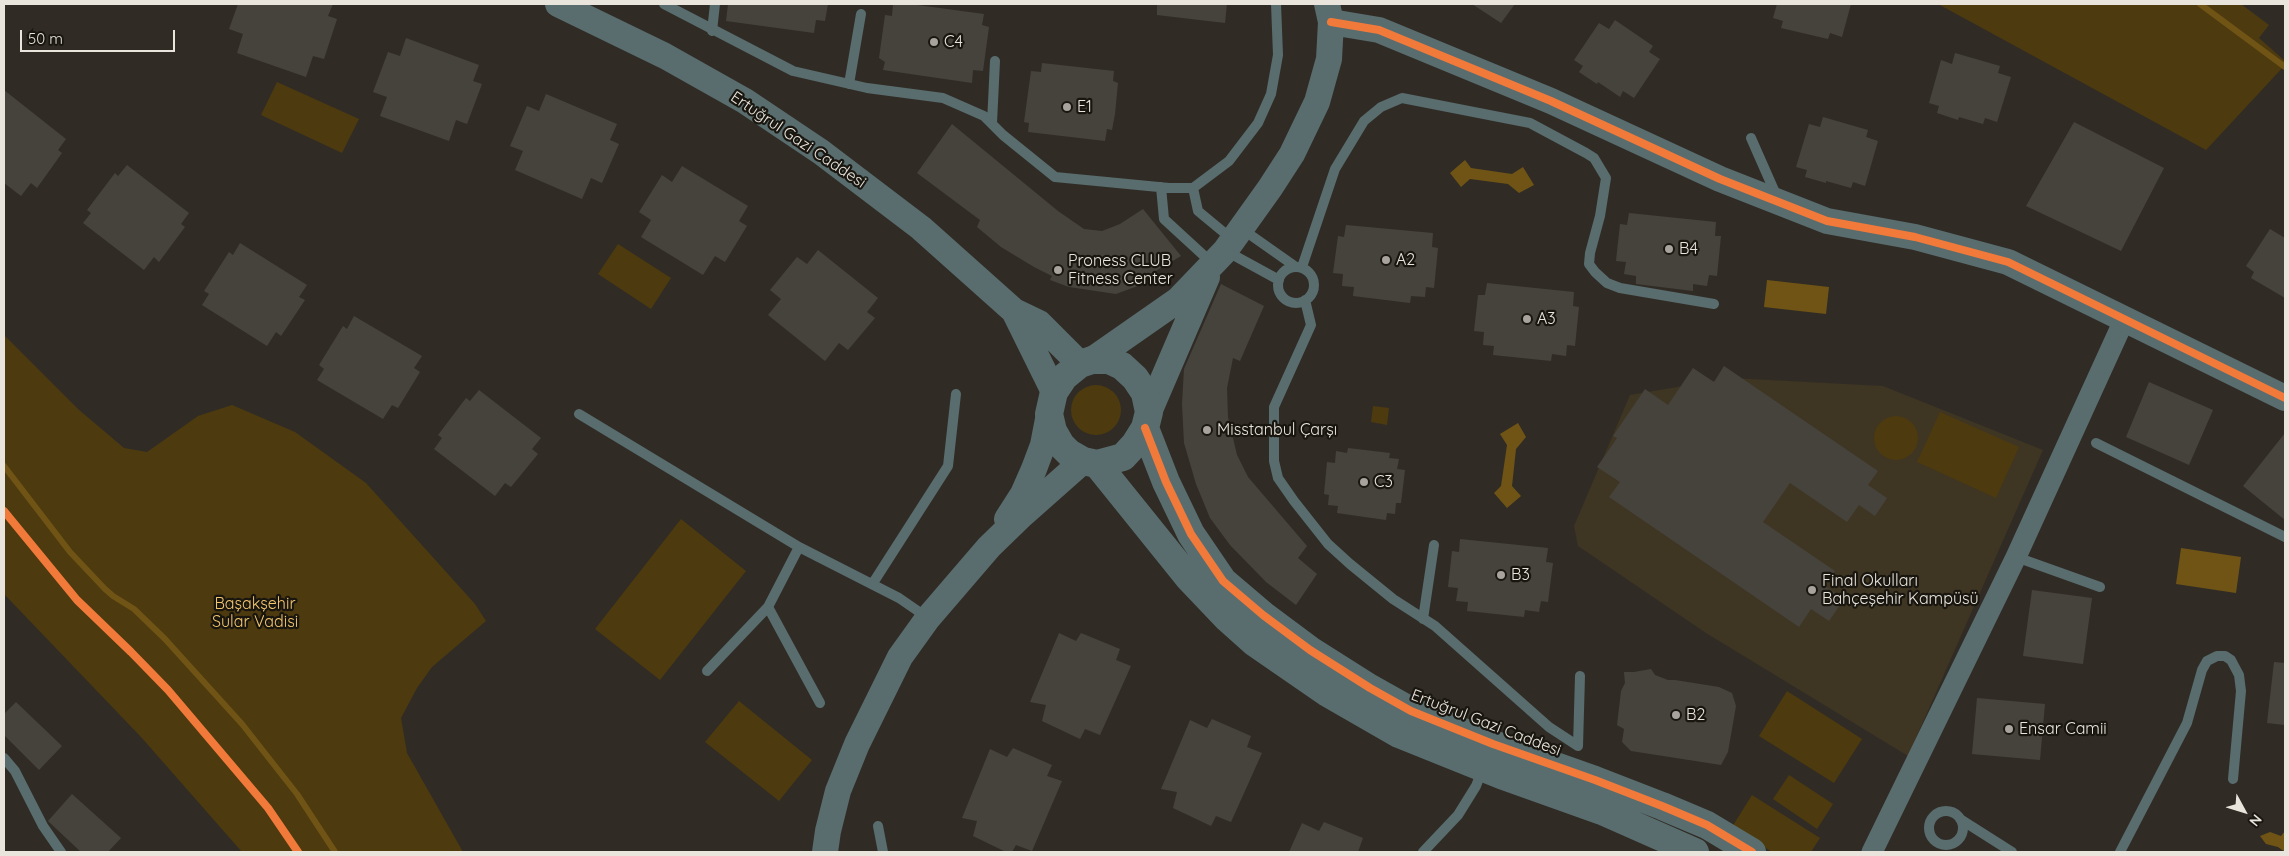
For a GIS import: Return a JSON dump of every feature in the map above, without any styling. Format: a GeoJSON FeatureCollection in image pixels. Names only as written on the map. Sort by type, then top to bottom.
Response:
{"type":"FeatureCollection","features":[{"type":"Feature","properties":{"kind":"main road"},"geometry":{"type":"LineString","coordinates":[[1090,463],[1123,456],[1135,444],[1147,420],[1145,393],[1135,378],[1122,366],[1109,360],[1086,362],[1064,376],[1051,403],[1053,431],[1061,445],[1069,453],[1090,463],[1188,577],[1255,643],[1326,692],[1400,734],[1483,768],[1602,811],[1695,852]]}},
{"type":"Feature","properties":{"kind":"main road","name":"Ertuğrul Gazi Caddesi"},"geometry":{"type":"LineString","coordinates":[[1147,420],[1166,482],[1191,534],[1224,581],[1263,615],[1310,650],[1370,688],[1411,711],[1484,741],[1662,806],[1706,825],[1752,852]]}},
{"type":"Feature","properties":{"kind":"street","name":"Ertuğrul Gazi Caddesi"},"geometry":{"type":"LineString","coordinates":[[558,4],[666,56],[745,101],[821,152],[921,228],[1014,311]]}},
{"type":"Feature","properties":{"kind":"street"},"geometry":{"type":"LineString","coordinates":[[1014,311],[1039,324],[1086,362],[1178,300],[1228,246],[1292,154],[1317,102],[1329,59],[1329,13],[1379,30],[1551,101],[1720,179],[1827,221],[1915,236],[2008,262],[2285,398]]}},
{"type":"Feature","properties":{"kind":"street"},"geometry":{"type":"LineString","coordinates":[[1147,420],[1228,246]]}},
{"type":"Feature","properties":{"kind":"street"},"geometry":{"type":"LineString","coordinates":[[989,547],[1023,494],[1034,469],[1043,445],[1051,403],[1014,311]]}},
{"type":"Feature","properties":{"kind":"street"},"geometry":{"type":"LineString","coordinates":[[1872,852],[2016,558],[2125,318]]}},
{"type":"Feature","properties":{"kind":"street"},"geometry":{"type":"LineString","coordinates":[[825,852],[838,791],[857,744],[900,656],[928,618],[989,547],[1022,515],[1090,463]]}},
{"type":"Feature","properties":{"kind":"lane"},"geometry":{"type":"LineString","coordinates":[[664,4],[712,31],[793,71],[849,84],[944,98],[984,116],[1055,177],[1161,187],[1194,188],[1229,161],[1258,123],[1271,94],[1278,55],[1276,4]]}},
{"type":"Feature","properties":{"kind":"lane"},"geometry":{"type":"LineString","coordinates":[[712,31],[715,4]]}},
{"type":"Feature","properties":{"kind":"lane"},"geometry":{"type":"LineString","coordinates":[[849,84],[861,14]]}},
{"type":"Feature","properties":{"kind":"lane"},"geometry":{"type":"LineString","coordinates":[[992,123],[995,61]]}},
{"type":"Feature","properties":{"kind":"lane"},"geometry":{"type":"LineString","coordinates":[[1299,267],[1335,169],[1364,121],[1380,107],[1402,98],[1530,123],[1594,158],[1606,178],[1600,216],[1590,253],[1589,264],[1595,272],[1607,283],[1620,288],[1714,304]]}},
{"type":"Feature","properties":{"kind":"lane"},"geometry":{"type":"LineString","coordinates":[[1751,138],[1780,203]]}},
{"type":"Feature","properties":{"kind":"lane"},"geometry":{"type":"LineString","coordinates":[[1161,187],[1164,219],[1228,246],[1299,267],[1311,275],[1314,286],[1309,297],[1299,302],[1287,300],[1280,292],[1279,280],[1285,270],[1299,267]]}},
{"type":"Feature","properties":{"kind":"lane"},"geometry":{"type":"LineString","coordinates":[[1194,188],[1198,211],[1228,246],[1279,280]]}},
{"type":"Feature","properties":{"kind":"lane"},"geometry":{"type":"LineString","coordinates":[[1304,300],[1312,325],[1274,407],[1273,446],[1278,478],[1328,544],[1393,599],[1459,647],[1549,728],[1578,746],[1580,676]]}},
{"type":"Feature","properties":{"kind":"lane"},"geometry":{"type":"LineString","coordinates":[[873,583],[948,466],[956,394]]}},
{"type":"Feature","properties":{"kind":"lane"},"geometry":{"type":"LineString","coordinates":[[579,414],[799,547],[873,583],[928,618]]}},
{"type":"Feature","properties":{"kind":"lane"},"geometry":{"type":"LineString","coordinates":[[2096,443],[2285,537]]}},
{"type":"Feature","properties":{"kind":"lane"},"geometry":{"type":"LineString","coordinates":[[1423,619],[1434,545]]}},
{"type":"Feature","properties":{"kind":"lane"},"geometry":{"type":"LineString","coordinates":[[707,671],[768,607],[799,547]]}},
{"type":"Feature","properties":{"kind":"lane"},"geometry":{"type":"LineString","coordinates":[[2016,558],[2100,587]]}},
{"type":"Feature","properties":{"kind":"lane"},"geometry":{"type":"LineString","coordinates":[[768,607],[820,703]]}},
{"type":"Feature","properties":{"kind":"lane"},"geometry":{"type":"LineString","coordinates":[[2120,852],[2187,723],[2202,670],[2207,661],[2217,656],[2225,656],[2231,660],[2239,674],[2241,691],[2233,779]]}},
{"type":"Feature","properties":{"kind":"lane"},"geometry":{"type":"LineString","coordinates":[[4,758],[15,771],[43,826],[61,852]]}},
{"type":"Feature","properties":{"kind":"lane"},"geometry":{"type":"LineString","coordinates":[[1423,852],[1458,815],[1476,786],[1483,768]]}},
{"type":"Feature","properties":{"kind":"lane"},"geometry":{"type":"LineString","coordinates":[[1960,819],[1963,830],[1958,840],[1948,845],[1937,843],[1932,839],[1928,829],[1932,818],[1941,811],[1946,810],[1957,815],[1960,819],[2012,852]]}},
{"type":"Feature","properties":{"kind":"lane"},"geometry":{"type":"LineString","coordinates":[[878,826],[883,852]]}},
{"type":"Feature","properties":{"kind":"lane"},"geometry":{"type":"LineString","coordinates":[[1930,852],[1937,843]]}},
{"type":"Feature","properties":{"kind":"shaded area"},"geometry":{"type":"Polygon","coordinates":[[[1465,160],[1471,168],[1512,174],[1523,167],[1534,185],[1519,193],[1508,184],[1470,179],[1461,187],[1450,173],[1465,160]]]}},
{"type":"Feature","properties":{"kind":"shaded area"},"geometry":{"type":"Polygon","coordinates":[[[1767,280],[1829,287],[1826,314],[1764,307],[1767,280]]]}},
{"type":"Feature","properties":{"kind":"shaded area","name":"Final Okulları Bahçeşehir Kampüsü"},"geometry":{"type":"Polygon","coordinates":[[[1731,378],[1883,386],[2043,450],[1908,756],[1706,633],[1578,546],[1574,526],[1630,395],[1731,378]]]}},
{"type":"Feature","properties":{"kind":"shaded area"},"geometry":{"type":"Polygon","coordinates":[[[1518,423],[1526,437],[1516,449],[1512,486],[1521,496],[1507,508],[1494,493],[1501,486],[1507,445],[1500,434],[1518,423]]]}},
{"type":"Feature","properties":{"kind":"shaded area"},"geometry":{"type":"Polygon","coordinates":[[[2181,548],[2241,557],[2236,593],[2176,584],[2181,548]]]}},
{"type":"Feature","properties":{"kind":"shaded area"},"geometry":{"type":"Polygon","coordinates":[[[2285,831],[2285,852],[2278,847],[2266,844],[2260,836],[2270,832],[2281,836],[2285,831]]]}},
{"type":"Feature","properties":{"kind":"green space"},"geometry":{"type":"Polygon","coordinates":[[[1938,4],[2241,4],[2269,25],[2259,38],[2285,61],[2285,65],[2206,150],[1938,4]]]}},
{"type":"Feature","properties":{"kind":"green space"},"geometry":{"type":"Polygon","coordinates":[[[277,82],[359,119],[342,153],[261,115],[277,82]]]}},
{"type":"Feature","properties":{"kind":"green space"},"geometry":{"type":"Polygon","coordinates":[[[618,244],[671,278],[651,309],[598,274],[618,244]]]}},
{"type":"Feature","properties":{"kind":"green space","name":"Başakşehir Sular Vadisi"},"geometry":{"type":"Polygon","coordinates":[[[4,335],[78,409],[124,448],[147,452],[198,416],[232,405],[295,432],[366,483],[475,604],[486,621],[432,667],[417,688],[401,718],[407,753],[463,852],[242,852],[141,737],[4,594],[4,335]]]}},
{"type":"Feature","properties":{"kind":"green space"},"geometry":{"type":"Polygon","coordinates":[[[1091,385],[1101,385],[1114,392],[1121,405],[1121,415],[1114,428],[1101,435],[1091,435],[1082,431],[1075,424],[1071,415],[1071,405],[1075,396],[1082,389],[1091,385]]]}},
{"type":"Feature","properties":{"kind":"green space"},"geometry":{"type":"Polygon","coordinates":[[[1373,406],[1389,408],[1387,425],[1371,422],[1373,406]]]}},
{"type":"Feature","properties":{"kind":"green space"},"geometry":{"type":"Polygon","coordinates":[[[1940,412],[2019,447],[1996,498],[1917,462],[1940,412]]]}},
{"type":"Feature","properties":{"kind":"green space"},"geometry":{"type":"Polygon","coordinates":[[[1900,416],[1912,422],[1917,429],[1917,447],[1912,454],[1905,459],[1892,460],[1884,457],[1877,450],[1874,434],[1877,426],[1884,419],[1900,416]]]}},
{"type":"Feature","properties":{"kind":"green space"},"geometry":{"type":"Polygon","coordinates":[[[681,519],[746,571],[660,680],[595,629],[681,519]]]}},
{"type":"Feature","properties":{"kind":"green space"},"geometry":{"type":"Polygon","coordinates":[[[1787,691],[1862,739],[1834,783],[1759,736],[1787,691]]]}},
{"type":"Feature","properties":{"kind":"green space"},"geometry":{"type":"Polygon","coordinates":[[[739,701],[812,760],[779,801],[705,742],[739,701]]]}},
{"type":"Feature","properties":{"kind":"green space"},"geometry":{"type":"Polygon","coordinates":[[[1789,775],[1833,804],[1817,829],[1773,799],[1789,775]]]}},
{"type":"Feature","properties":{"kind":"green space"},"geometry":{"type":"Polygon","coordinates":[[[1752,795],[1820,838],[1811,852],[1772,852],[1732,827],[1752,795]]]}},
{"type":"Feature","properties":{"kind":"building"},"geometry":{"type":"Polygon","coordinates":[[[238,4],[333,4],[328,16],[337,19],[324,59],[313,56],[306,77],[237,53],[243,34],[229,29],[238,4]]]}},
{"type":"Feature","properties":{"kind":"building"},"geometry":{"type":"Polygon","coordinates":[[[728,4],[828,4],[825,21],[816,20],[814,33],[726,21],[728,4]]]}},
{"type":"Feature","properties":{"kind":"building","name":"C4"},"geometry":{"type":"Polygon","coordinates":[[[893,4],[910,4],[984,14],[982,25],[989,27],[983,71],[973,70],[972,83],[883,70],[885,62],[879,58],[885,15],[892,16],[893,4]]]}},
{"type":"Feature","properties":{"kind":"building"},"geometry":{"type":"Polygon","coordinates":[[[1157,4],[1227,4],[1225,23],[1157,15],[1157,4]]]}},
{"type":"Feature","properties":{"kind":"building"},"geometry":{"type":"Polygon","coordinates":[[[1472,4],[1515,4],[1501,23],[1472,4]]]}},
{"type":"Feature","properties":{"kind":"building"},"geometry":{"type":"Polygon","coordinates":[[[1777,4],[1851,4],[1842,37],[1830,33],[1828,39],[1781,28],[1783,21],[1773,18],[1777,4]]]}},
{"type":"Feature","properties":{"kind":"building"},"geometry":{"type":"Polygon","coordinates":[[[1615,20],[1653,46],[1649,52],[1660,59],[1634,98],[1623,91],[1620,97],[1598,82],[1597,84],[1579,72],[1583,66],[1574,60],[1599,23],[1609,29],[1615,20]]]}},
{"type":"Feature","properties":{"kind":"building"},"geometry":{"type":"Polygon","coordinates":[[[406,38],[479,65],[473,81],[482,84],[467,124],[456,120],[449,141],[380,116],[387,97],[373,92],[388,52],[400,56],[406,38]]]}},
{"type":"Feature","properties":{"kind":"building"},"geometry":{"type":"Polygon","coordinates":[[[1955,53],[2000,66],[1998,73],[2011,77],[1997,122],[1985,118],[1983,124],[1959,117],[1958,120],[1937,113],[1939,106],[1929,103],[1941,60],[1952,64],[1955,53]]]}},
{"type":"Feature","properties":{"kind":"building","name":"E1"},"geometry":{"type":"Polygon","coordinates":[[[1042,63],[1114,71],[1113,81],[1118,83],[1115,114],[1112,130],[1107,129],[1105,141],[1028,132],[1029,123],[1024,122],[1031,71],[1041,72],[1042,63]]]}},
{"type":"Feature","properties":{"kind":"building"},"geometry":{"type":"Polygon","coordinates":[[[4,90],[66,139],[58,150],[62,153],[37,188],[31,183],[21,196],[4,183],[4,90]]]}},
{"type":"Feature","properties":{"kind":"building"},"geometry":{"type":"Polygon","coordinates":[[[546,94],[617,124],[610,140],[619,144],[602,183],[591,178],[582,199],[515,170],[523,151],[510,146],[527,106],[539,111],[546,94]]]}},
{"type":"Feature","properties":{"kind":"building"},"geometry":{"type":"Polygon","coordinates":[[[1823,117],[1868,130],[1866,137],[1878,141],[1865,186],[1853,182],[1851,188],[1826,181],[1826,183],[1805,177],[1807,170],[1796,167],[1809,124],[1820,127],[1823,117]]]}},
{"type":"Feature","properties":{"kind":"building"},"geometry":{"type":"Polygon","coordinates":[[[2074,122],[2164,168],[2121,251],[2026,206],[2074,122]]]}},
{"type":"Feature","properties":{"kind":"building"},"geometry":{"type":"Polygon","coordinates":[[[952,124],[1058,211],[1084,229],[1102,231],[1120,224],[1143,209],[1181,256],[1144,278],[1143,284],[1116,294],[1069,287],[1050,280],[1052,276],[1001,247],[977,227],[980,220],[917,173],[952,124]]]}},
{"type":"Feature","properties":{"kind":"building"},"geometry":{"type":"Polygon","coordinates":[[[127,165],[189,213],[181,224],[185,227],[159,262],[154,257],[144,270],[83,223],[91,213],[87,210],[115,173],[118,176],[127,165]]]}},
{"type":"Feature","properties":{"kind":"building"},"geometry":{"type":"Polygon","coordinates":[[[682,166],[748,206],[739,221],[747,226],[725,262],[715,256],[703,275],[641,237],[651,220],[639,212],[662,175],[672,182],[682,166]]]}},
{"type":"Feature","properties":{"kind":"building","name":"B4"},"geometry":{"type":"Polygon","coordinates":[[[1629,213],[1716,222],[1715,236],[1721,236],[1717,276],[1709,275],[1707,286],[1693,284],[1693,291],[1636,284],[1636,276],[1624,274],[1626,262],[1616,261],[1620,224],[1627,225],[1629,213]]]}},
{"type":"Feature","properties":{"kind":"building","name":"A2"},"geometry":{"type":"Polygon","coordinates":[[[1346,225],[1433,233],[1432,247],[1438,248],[1434,288],[1426,287],[1425,297],[1411,296],[1410,303],[1353,296],[1354,287],[1342,286],[1343,274],[1333,273],[1338,236],[1344,237],[1346,225]]]}},
{"type":"Feature","properties":{"kind":"building"},"geometry":{"type":"Polygon","coordinates":[[[2270,229],[2285,238],[2285,298],[2251,278],[2254,272],[2246,266],[2270,229]]]}},
{"type":"Feature","properties":{"kind":"building"},"geometry":{"type":"Polygon","coordinates":[[[240,243],[307,285],[299,297],[305,300],[281,336],[276,332],[267,346],[202,305],[209,294],[204,291],[229,252],[233,255],[240,243]]]}},
{"type":"Feature","properties":{"kind":"building"},"geometry":{"type":"Polygon","coordinates":[[[818,250],[878,298],[867,312],[875,318],[848,350],[839,343],[825,361],[768,315],[781,299],[770,290],[797,257],[807,264],[818,250]]]}},
{"type":"Feature","properties":{"kind":"building","name":"A3"},"geometry":{"type":"Polygon","coordinates":[[[1487,283],[1574,292],[1573,306],[1579,307],[1575,346],[1567,345],[1566,356],[1552,354],[1551,361],[1493,355],[1494,346],[1483,345],[1484,332],[1474,331],[1478,295],[1485,295],[1487,283]]]}},
{"type":"Feature","properties":{"kind":"building","name":"Misstanbul Çarşı"},"geometry":{"type":"Polygon","coordinates":[[[1221,284],[1264,306],[1240,361],[1233,358],[1227,388],[1228,417],[1237,455],[1248,477],[1307,546],[1298,558],[1317,574],[1296,605],[1266,582],[1230,545],[1210,518],[1196,484],[1184,443],[1182,404],[1184,369],[1221,284]]]}},
{"type":"Feature","properties":{"kind":"building"},"geometry":{"type":"Polygon","coordinates":[[[354,316],[422,356],[414,368],[420,372],[398,408],[392,405],[383,419],[317,380],[324,369],[319,365],[343,326],[347,329],[354,316]]]}},
{"type":"Feature","properties":{"kind":"building"},"geometry":{"type":"Polygon","coordinates":[[[1724,366],[1878,471],[1868,485],[1887,498],[1875,516],[1859,505],[1847,522],[1790,483],[1763,522],[1835,571],[1825,586],[1844,599],[1829,621],[1811,609],[1799,627],[1609,497],[1620,482],[1597,467],[1617,438],[1613,436],[1645,389],[1668,405],[1693,368],[1714,382],[1724,366]]]}},
{"type":"Feature","properties":{"kind":"building"},"geometry":{"type":"Polygon","coordinates":[[[2149,382],[2213,410],[2189,465],[2126,437],[2149,382]]]}},
{"type":"Feature","properties":{"kind":"building"},"geometry":{"type":"Polygon","coordinates":[[[479,390],[541,438],[532,449],[538,454],[511,487],[505,483],[495,496],[434,449],[442,438],[438,435],[466,398],[470,401],[479,390]]]}},
{"type":"Feature","properties":{"kind":"building"},"geometry":{"type":"Polygon","coordinates":[[[2285,433],[2285,520],[2243,486],[2285,433]]]}},
{"type":"Feature","properties":{"kind":"building","name":"C3"},"geometry":{"type":"Polygon","coordinates":[[[1348,448],[1390,453],[1389,458],[1399,459],[1397,469],[1405,470],[1401,503],[1396,503],[1395,514],[1387,513],[1386,520],[1337,513],[1338,506],[1328,505],[1329,495],[1324,494],[1327,462],[1335,463],[1336,451],[1347,453],[1348,448]]]}},
{"type":"Feature","properties":{"kind":"building","name":"B3"},"geometry":{"type":"Polygon","coordinates":[[[1460,539],[1548,548],[1546,562],[1553,563],[1548,602],[1541,601],[1539,612],[1525,610],[1524,617],[1467,611],[1468,602],[1456,601],[1458,588],[1448,587],[1452,551],[1459,552],[1460,539]]]}},
{"type":"Feature","properties":{"kind":"building"},"geometry":{"type":"Polygon","coordinates":[[[2032,590],[2092,598],[2083,664],[2023,656],[2032,590]]]}},
{"type":"Feature","properties":{"kind":"building"},"geometry":{"type":"Polygon","coordinates":[[[1059,633],[1076,641],[1081,633],[1120,649],[1116,660],[1131,666],[1100,735],[1085,729],[1080,739],[1042,721],[1046,705],[1030,702],[1059,633]]]}},
{"type":"Feature","properties":{"kind":"building"},"geometry":{"type":"Polygon","coordinates":[[[2274,662],[2285,663],[2285,725],[2267,723],[2274,662]]]}},
{"type":"Feature","properties":{"kind":"building","name":"B2"},"geometry":{"type":"Polygon","coordinates":[[[1651,669],[1655,675],[1668,680],[1719,687],[1732,693],[1736,706],[1728,752],[1721,765],[1631,751],[1622,742],[1624,729],[1617,725],[1621,691],[1625,683],[1624,672],[1651,669]]]}},
{"type":"Feature","properties":{"kind":"building","name":"Ensar Camii"},"geometry":{"type":"Polygon","coordinates":[[[1977,698],[2045,704],[2040,760],[1972,754],[1977,698]]]}},
{"type":"Feature","properties":{"kind":"building"},"geometry":{"type":"Polygon","coordinates":[[[16,702],[62,746],[39,770],[4,735],[4,714],[16,702]]]}},
{"type":"Feature","properties":{"kind":"building"},"geometry":{"type":"Polygon","coordinates":[[[1212,719],[1251,736],[1247,747],[1262,753],[1231,822],[1216,816],[1211,826],[1173,808],[1177,792],[1161,789],[1190,720],[1207,728],[1212,719]]]}},
{"type":"Feature","properties":{"kind":"building"},"geometry":{"type":"Polygon","coordinates":[[[1013,748],[1052,765],[1047,776],[1062,781],[1032,851],[1016,845],[1012,852],[1006,852],[973,836],[977,821],[962,818],[990,749],[1007,757],[1013,748]]]}},
{"type":"Feature","properties":{"kind":"building"},"geometry":{"type":"Polygon","coordinates":[[[72,794],[121,838],[108,852],[81,852],[48,821],[72,794]]]}},
{"type":"Feature","properties":{"kind":"building"},"geometry":{"type":"Polygon","coordinates":[[[1324,822],[1363,838],[1358,852],[1289,852],[1302,823],[1319,831],[1324,822]]]}},
{"type":"Feature","properties":{"kind":"waterway"},"geometry":{"type":"LineString","coordinates":[[2200,4],[2285,67]]}},
{"type":"Feature","properties":{"kind":"waterway"},"geometry":{"type":"LineString","coordinates":[[4,466],[70,552],[105,589],[134,609],[165,639],[242,724],[297,794],[335,852]]}},
{"type":"Feature","properties":{"kind":"cycle path"},"geometry":{"type":"LineString","coordinates":[[1331,22],[1379,30],[1551,101],[1720,179],[1827,221],[1915,237],[2008,262],[2285,398]]}},
{"type":"Feature","properties":{"kind":"cycle path"},"geometry":{"type":"LineString","coordinates":[[1145,428],[1166,482],[1191,534],[1223,581],[1263,615],[1310,650],[1370,688],[1411,711],[1493,744],[1662,806],[1707,825],[1752,852]]}},
{"type":"Feature","properties":{"kind":"cycle path"},"geometry":{"type":"LineString","coordinates":[[4,511],[77,600],[168,690],[268,808],[298,852]]}},
{"type":"Feature","properties":{"kind":"place","name":"C4"},"geometry":{"type":"Point","coordinates":[934,42]}},
{"type":"Feature","properties":{"kind":"place","name":"E1"},"geometry":{"type":"Point","coordinates":[1067,107]}},
{"type":"Feature","properties":{"kind":"place","name":"B4"},"geometry":{"type":"Point","coordinates":[1669,249]}},
{"type":"Feature","properties":{"kind":"place","name":"A2"},"geometry":{"type":"Point","coordinates":[1386,260]}},
{"type":"Feature","properties":{"kind":"place","name":"Proness CLUB Fitness Center"},"geometry":{"type":"Point","coordinates":[1058,270]}},
{"type":"Feature","properties":{"kind":"place","name":"A3"},"geometry":{"type":"Point","coordinates":[1527,319]}},
{"type":"Feature","properties":{"kind":"place","name":"Misstanbul Çarşı"},"geometry":{"type":"Point","coordinates":[1207,430]}},
{"type":"Feature","properties":{"kind":"place","name":"C3"},"geometry":{"type":"Point","coordinates":[1364,482]}},
{"type":"Feature","properties":{"kind":"place","name":"B3"},"geometry":{"type":"Point","coordinates":[1501,575]}},
{"type":"Feature","properties":{"kind":"place","name":"Final Okulları Bahçeşehir Kampüsü"},"geometry":{"type":"Point","coordinates":[1812,590]}},
{"type":"Feature","properties":{"kind":"place","name":"B2"},"geometry":{"type":"Point","coordinates":[1676,715]}},
{"type":"Feature","properties":{"kind":"place","name":"Ensar Camii"},"geometry":{"type":"Point","coordinates":[2009,729]}}]}
